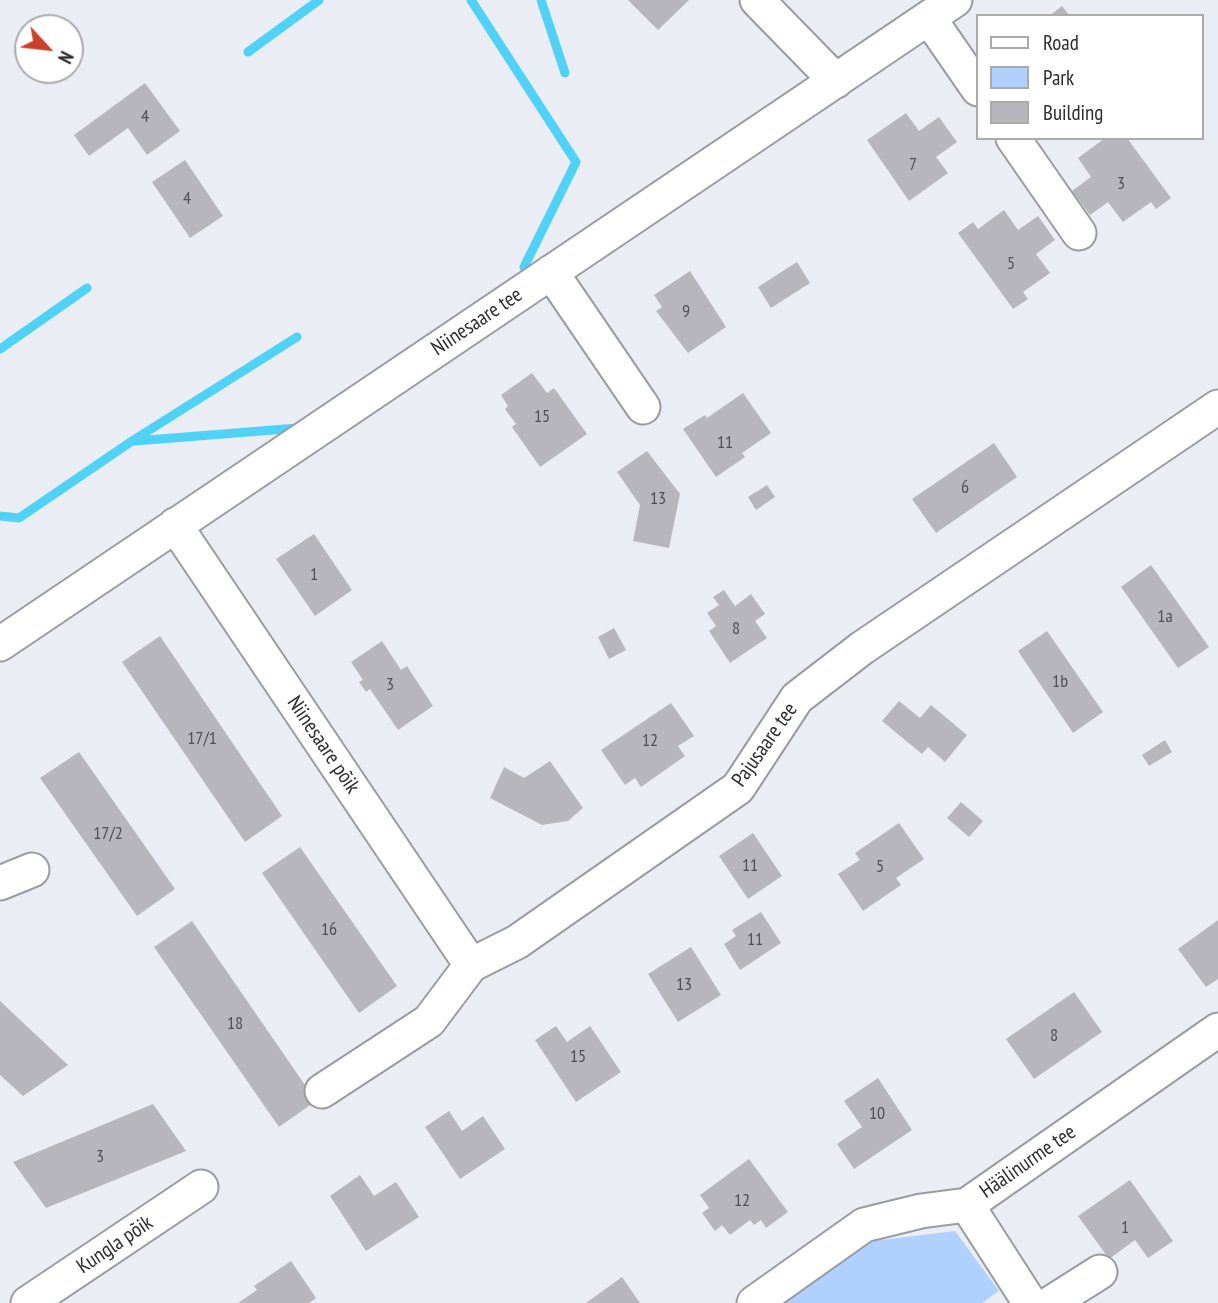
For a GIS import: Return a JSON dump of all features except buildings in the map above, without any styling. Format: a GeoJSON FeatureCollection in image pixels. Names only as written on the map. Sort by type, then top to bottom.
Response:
{"type":"FeatureCollection","features":[{"type":"Feature","properties":{"kind":"street"},"geometry":{"type":"LineString","coordinates":[[757,0],[836,81]]}},
{"type":"Feature","properties":{"kind":"street"},"geometry":{"type":"LineString","coordinates":[[942,9],[976,85]]}},
{"type":"Feature","properties":{"kind":"street","name":"Niinesaare tee"},"geometry":{"type":"LineString","coordinates":[[0,644],[942,9]]}},
{"type":"Feature","properties":{"kind":"street"},"geometry":{"type":"LineString","coordinates":[[1014,140],[1079,233]]}},
{"type":"Feature","properties":{"kind":"street"},"geometry":{"type":"LineString","coordinates":[[551,272],[643,407]]}},
{"type":"Feature","properties":{"kind":"street","name":"Pajusaare tee"},"geometry":{"type":"LineString","coordinates":[[322,1091],[429,1021],[471,965],[517,942],[738,788],[797,698],[862,648],[1218,407]]}},
{"type":"Feature","properties":{"kind":"street","name":"Niinesaare põik"},"geometry":{"type":"LineString","coordinates":[[175,525],[471,965]]}},
{"type":"Feature","properties":{"kind":"street"},"geometry":{"type":"LineString","coordinates":[[0,883],[32,870]]}},
{"type":"Feature","properties":{"kind":"street","name":"Häälinurme tee"},"geometry":{"type":"LineString","coordinates":[[754,1303],[864,1225],[921,1211],[967,1205],[1218,1030]]}},
{"type":"Feature","properties":{"kind":"street","name":"Kungla põik"},"geometry":{"type":"LineString","coordinates":[[28,1303],[201,1187]]}},
{"type":"Feature","properties":{"kind":"street"},"geometry":{"type":"LineString","coordinates":[[967,1205],[1030,1303]]}},
{"type":"Feature","properties":{"kind":"street"},"geometry":{"type":"LineString","coordinates":[[1051,1303],[1100,1272]]}},
{"type":"Feature","properties":{"kind":"green space"},"geometry":{"type":"Polygon","coordinates":[[[955,1231],[999,1291],[982,1303],[777,1303],[864,1242],[955,1231]]]}},
{"type":"Feature","properties":{"kind":"waterway"},"geometry":{"type":"LineString","coordinates":[[248,52],[319,0]]}},
{"type":"Feature","properties":{"kind":"waterway"},"geometry":{"type":"LineString","coordinates":[[471,0],[576,162],[524,267]]}},
{"type":"Feature","properties":{"kind":"waterway"},"geometry":{"type":"LineString","coordinates":[[541,0],[565,73]]}},
{"type":"Feature","properties":{"kind":"waterway"},"geometry":{"type":"LineString","coordinates":[[0,349],[87,288]]}},
{"type":"Feature","properties":{"kind":"waterway"},"geometry":{"type":"LineString","coordinates":[[0,516],[19,518],[132,441],[297,337]]}},
{"type":"Feature","properties":{"kind":"waterway"},"geometry":{"type":"LineString","coordinates":[[135,441],[298,428]]}}]}
